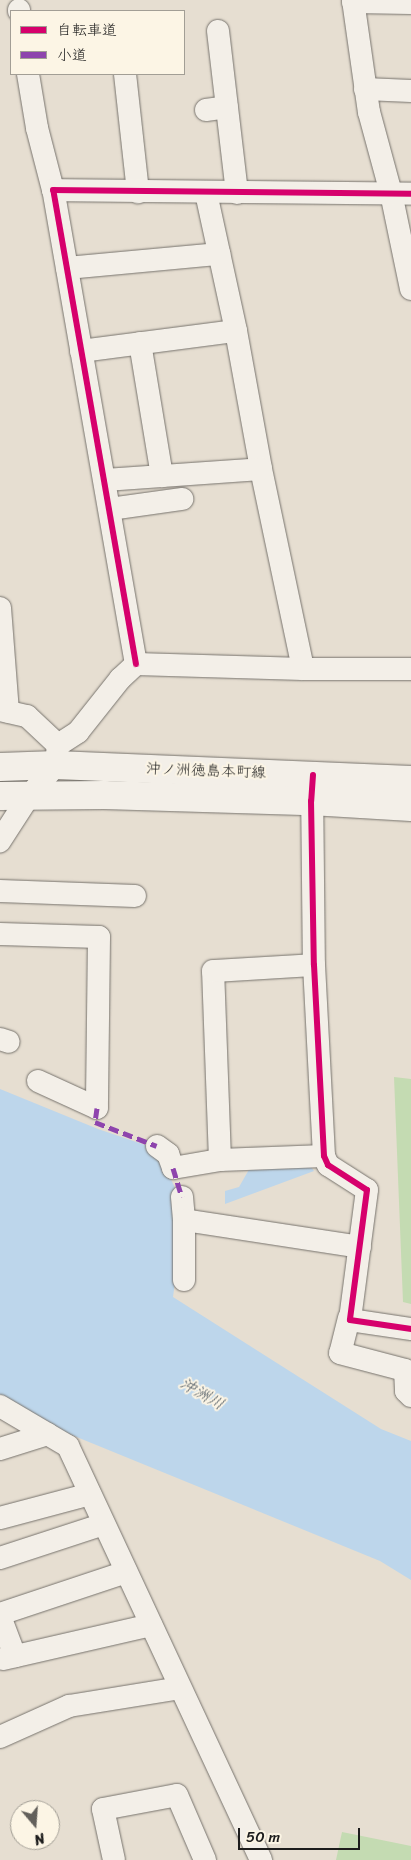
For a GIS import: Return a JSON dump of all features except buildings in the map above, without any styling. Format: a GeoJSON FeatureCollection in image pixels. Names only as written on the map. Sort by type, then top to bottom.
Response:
{"type":"FeatureCollection","features":[{"type":"Feature","properties":{"kind":"main road","name":"沖ノ洲徳島本町線"},"geometry":{"type":"LineString","coordinates":[[0,767],[57,755],[312,788],[411,807]]}},
{"type":"Feature","properties":{"kind":"main road","name":"沖ノ洲徳島本町線"},"geometry":{"type":"LineString","coordinates":[[0,796],[104,795],[312,788],[411,780]]}},
{"type":"Feature","properties":{"kind":"street"},"geometry":{"type":"LineString","coordinates":[[411,2],[353,1],[365,89],[401,194],[411,289]]}},
{"type":"Feature","properties":{"kind":"street"},"geometry":{"type":"LineString","coordinates":[[218,30],[217,108],[238,193]]}},
{"type":"Feature","properties":{"kind":"street"},"geometry":{"type":"LineString","coordinates":[[28,75],[37,128],[53,190],[136,664]]}},
{"type":"Feature","properties":{"kind":"street"},"geometry":{"type":"LineString","coordinates":[[124,75],[138,192]]}},
{"type":"Feature","properties":{"kind":"street"},"geometry":{"type":"LineString","coordinates":[[365,89],[411,91]]}},
{"type":"Feature","properties":{"kind":"street"},"geometry":{"type":"LineString","coordinates":[[53,190],[401,194]]}},
{"type":"Feature","properties":{"kind":"street"},"geometry":{"type":"LineString","coordinates":[[206,193],[236,332],[261,469],[303,669]]}},
{"type":"Feature","properties":{"kind":"street"},"geometry":{"type":"LineString","coordinates":[[67,268],[219,254]]}},
{"type":"Feature","properties":{"kind":"street"},"geometry":{"type":"LineString","coordinates":[[81,351],[236,332]]}},
{"type":"Feature","properties":{"kind":"street"},"geometry":{"type":"LineString","coordinates":[[140,343],[162,476]]}},
{"type":"Feature","properties":{"kind":"street"},"geometry":{"type":"LineString","coordinates":[[105,480],[261,469]]}},
{"type":"Feature","properties":{"kind":"street"},"geometry":{"type":"LineString","coordinates":[[110,509],[182,499]]}},
{"type":"Feature","properties":{"kind":"street"},"geometry":{"type":"LineString","coordinates":[[0,614],[4,711],[27,716],[57,755]]}},
{"type":"Feature","properties":{"kind":"street"},"geometry":{"type":"LineString","coordinates":[[0,841],[57,755],[120,679],[136,664],[303,669],[411,669]]}},
{"type":"Feature","properties":{"kind":"street"},"geometry":{"type":"LineString","coordinates":[[312,788],[314,965],[324,1156],[328,1165],[367,1190],[349,1319],[340,1353],[405,1370],[406,1390],[411,1396]]}},
{"type":"Feature","properties":{"kind":"street"},"geometry":{"type":"LineString","coordinates":[[0,891],[135,896]]}},
{"type":"Feature","properties":{"kind":"street"},"geometry":{"type":"LineString","coordinates":[[0,934],[99,937],[97,1108],[38,1081]]}},
{"type":"Feature","properties":{"kind":"street"},"geometry":{"type":"LineString","coordinates":[[220,1160],[212,971],[314,965]]}},
{"type":"Feature","properties":{"kind":"street"},"geometry":{"type":"LineString","coordinates":[[157,1146],[168,1154],[173,1168],[220,1160],[324,1156]]}},
{"type":"Feature","properties":{"kind":"street"},"geometry":{"type":"LineString","coordinates":[[182,1197],[184,1280]]}},
{"type":"Feature","properties":{"kind":"street"},"geometry":{"type":"LineString","coordinates":[[184,1220],[360,1247]]}},
{"type":"Feature","properties":{"kind":"street"},"geometry":{"type":"LineString","coordinates":[[349,1319],[411,1329]]}},
{"type":"Feature","properties":{"kind":"street"},"geometry":{"type":"LineString","coordinates":[[0,1406],[68,1446],[261,1860]]}},
{"type":"Feature","properties":{"kind":"street"},"geometry":{"type":"LineString","coordinates":[[0,1449],[48,1434]]}},
{"type":"Feature","properties":{"kind":"street"},"geometry":{"type":"LineString","coordinates":[[0,1518],[90,1494]]}},
{"type":"Feature","properties":{"kind":"street"},"geometry":{"type":"LineString","coordinates":[[0,1558],[104,1524]]}},
{"type":"Feature","properties":{"kind":"street"},"geometry":{"type":"LineString","coordinates":[[126,1572],[0,1615],[9,1657],[151,1625]]}},
{"type":"Feature","properties":{"kind":"street"},"geometry":{"type":"LineString","coordinates":[[0,1737],[69,1706],[180,1688]]}},
{"type":"Feature","properties":{"kind":"street"},"geometry":{"type":"LineString","coordinates":[[114,1860],[103,1809],[177,1795],[205,1860]]}},
{"type":"Feature","properties":{"kind":"green space"},"geometry":{"type":"Polygon","coordinates":[[[394,1077],[411,1079],[411,1304],[403,1302],[394,1077]]]}},
{"type":"Feature","properties":{"kind":"green space"},"geometry":{"type":"Polygon","coordinates":[[[342,1832],[411,1846],[411,1860],[336,1860],[342,1832]]]}},
{"type":"Feature","properties":{"kind":"water","name":"沖洲川"},"geometry":{"type":"Polygon","coordinates":[[[0,1089],[98,1129],[157,1149],[175,1188],[173,1202],[177,1268],[173,1297],[381,1429],[411,1441],[411,1580],[380,1561],[62,1431],[0,1398],[0,1089]]]}},
{"type":"Feature","properties":{"kind":"water"},"geometry":{"type":"Polygon","coordinates":[[[306,1160],[314,1171],[225,1204],[225,1191],[239,1187],[251,1166],[306,1160]]]}},
{"type":"Feature","properties":{"kind":"marked path"},"geometry":{"type":"LineString","coordinates":[[97,1108],[95,1122],[157,1146]]}},
{"type":"Feature","properties":{"kind":"marked path"},"geometry":{"type":"LineString","coordinates":[[173,1168],[182,1197]]}},
{"type":"Feature","properties":{"kind":"cycle path"},"geometry":{"type":"LineString","coordinates":[[136,664],[53,190],[411,194]]}},
{"type":"Feature","properties":{"kind":"cycle path"},"geometry":{"type":"LineString","coordinates":[[313,775],[311,801],[314,965],[324,1156],[328,1165],[367,1190],[350,1320],[411,1329]]}}]}
